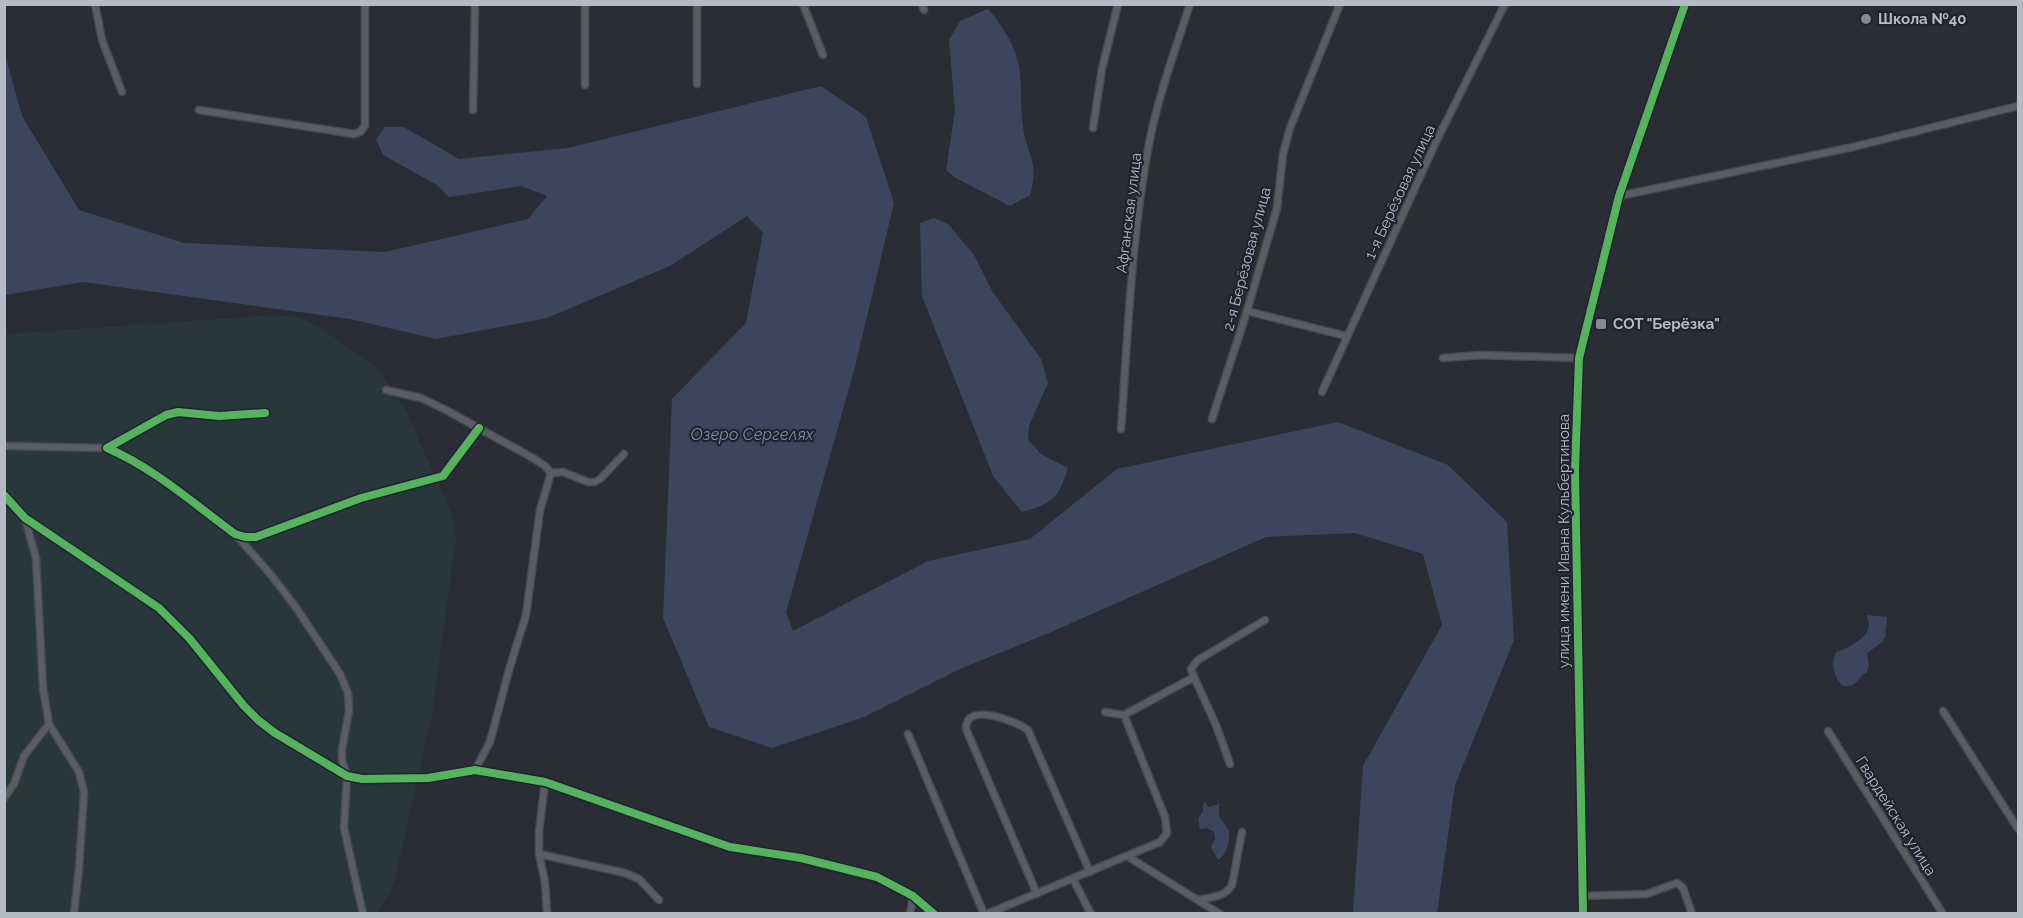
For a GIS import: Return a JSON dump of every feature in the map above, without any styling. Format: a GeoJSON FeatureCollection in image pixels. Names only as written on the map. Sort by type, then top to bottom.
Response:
{"type":"FeatureCollection","features":[{"type":"Feature","properties":{"kind":"street"},"geometry":{"type":"LineString","coordinates":[[95,4],[102,40],[122,92]]}},
{"type":"Feature","properties":{"kind":"street"},"geometry":{"type":"LineString","coordinates":[[199,110],[354,134],[360,132],[365,126],[366,4]]}},
{"type":"Feature","properties":{"kind":"street"},"geometry":{"type":"LineString","coordinates":[[473,110],[475,4]]}},
{"type":"Feature","properties":{"kind":"street"},"geometry":{"type":"LineString","coordinates":[[585,4],[585,85]]}},
{"type":"Feature","properties":{"kind":"street"},"geometry":{"type":"LineString","coordinates":[[697,4],[697,84]]}},
{"type":"Feature","properties":{"kind":"street"},"geometry":{"type":"LineString","coordinates":[[802,4],[823,55]]}},
{"type":"Feature","properties":{"kind":"street"},"geometry":{"type":"LineString","coordinates":[[1093,128],[1102,69],[1118,4]]}},
{"type":"Feature","properties":{"kind":"street","name":"Афганская улица"},"geometry":{"type":"LineString","coordinates":[[1121,429],[1138,219],[1149,144],[1160,96],[1190,4]]}},
{"type":"Feature","properties":{"kind":"street","name":"2-я Берёзовая улица"},"geometry":{"type":"LineString","coordinates":[[1212,419],[1277,208],[1283,154],[1290,128],[1340,4]]}},
{"type":"Feature","properties":{"kind":"street","name":"1-я Берёзовая улица"},"geometry":{"type":"LineString","coordinates":[[1322,392],[1435,144],[1504,4]]}},
{"type":"Feature","properties":{"kind":"street","name":"улица имени Ивана Кульбертинова"},"geometry":{"type":"LineString","coordinates":[[1583,914],[1575,470],[1579,358],[1619,196],[1685,4]]}},
{"type":"Feature","properties":{"kind":"street"},"geometry":{"type":"LineString","coordinates":[[1619,196],[1852,147],[2019,106]]}},
{"type":"Feature","properties":{"kind":"street"},"geometry":{"type":"LineString","coordinates":[[1247,311],[1346,336]]}},
{"type":"Feature","properties":{"kind":"street"},"geometry":{"type":"LineString","coordinates":[[1443,358],[1481,356],[1579,358]]}},
{"type":"Feature","properties":{"kind":"street"},"geometry":{"type":"LineString","coordinates":[[386,390],[421,398],[533,458],[551,473]]}},
{"type":"Feature","properties":{"kind":"street"},"geometry":{"type":"LineString","coordinates":[[108,448],[166,415],[178,412],[219,416],[266,413]]}},
{"type":"Feature","properties":{"kind":"street"},"geometry":{"type":"LineString","coordinates":[[235,534],[256,537],[361,498],[443,476],[479,428]]}},
{"type":"Feature","properties":{"kind":"street"},"geometry":{"type":"LineString","coordinates":[[4,446],[108,448],[127,456],[235,534],[272,576],[340,674],[348,693],[349,711],[342,749],[342,760],[347,776],[344,828],[363,914]]}},
{"type":"Feature","properties":{"kind":"street"},"geometry":{"type":"LineString","coordinates":[[551,473],[563,472],[588,482],[595,482],[624,454]]}},
{"type":"Feature","properties":{"kind":"street"},"geometry":{"type":"LineString","coordinates":[[475,770],[490,742],[508,670],[526,615],[540,510],[551,473]]}},
{"type":"Feature","properties":{"kind":"street"},"geometry":{"type":"LineString","coordinates":[[4,495],[25,518],[159,608],[190,639],[238,700],[258,720],[275,733],[347,776],[362,779],[428,778],[475,770],[545,782],[730,847],[801,858],[877,877],[913,896],[934,914]]}},
{"type":"Feature","properties":{"kind":"street"},"geometry":{"type":"LineString","coordinates":[[25,518],[36,558],[43,688],[49,724],[79,772],[84,792],[74,914]]}},
{"type":"Feature","properties":{"kind":"street"},"geometry":{"type":"LineString","coordinates":[[1230,764],[1216,725],[1191,669],[1198,660],[1265,620]]}},
{"type":"Feature","properties":{"kind":"street"},"geometry":{"type":"LineString","coordinates":[[1105,712],[1124,715],[1194,677]]}},
{"type":"Feature","properties":{"kind":"street"},"geometry":{"type":"LineString","coordinates":[[1942,711],[2019,829]]}},
{"type":"Feature","properties":{"kind":"street"},"geometry":{"type":"LineString","coordinates":[[1037,894],[966,729],[969,720],[984,714],[1021,724],[1028,730],[1090,872]]}},
{"type":"Feature","properties":{"kind":"street"},"geometry":{"type":"LineString","coordinates":[[908,734],[985,914],[1160,842],[1167,833],[1165,817],[1124,715]]}},
{"type":"Feature","properties":{"kind":"street"},"geometry":{"type":"LineString","coordinates":[[4,798],[14,784],[24,756],[49,724]]}},
{"type":"Feature","properties":{"kind":"street","name":"Гвардейская улица"},"geometry":{"type":"LineString","coordinates":[[1828,731],[1943,914]]}},
{"type":"Feature","properties":{"kind":"street"},"geometry":{"type":"LineString","coordinates":[[545,782],[539,832],[539,854],[545,882],[547,914]]}},
{"type":"Feature","properties":{"kind":"street"},"geometry":{"type":"LineString","coordinates":[[1199,900],[1220,895],[1228,891],[1232,885],[1242,832]]}},
{"type":"Feature","properties":{"kind":"street"},"geometry":{"type":"LineString","coordinates":[[539,854],[625,873],[639,879],[659,900]]}},
{"type":"Feature","properties":{"kind":"street"},"geometry":{"type":"LineString","coordinates":[[1127,856],[1220,914]]}},
{"type":"Feature","properties":{"kind":"street"},"geometry":{"type":"LineString","coordinates":[[1073,879],[1091,914]]}},
{"type":"Feature","properties":{"kind":"street"},"geometry":{"type":"LineString","coordinates":[[1582,896],[1647,894],[1677,883],[1683,888],[1692,914]]}},
{"type":"Feature","properties":{"kind":"street"},"geometry":{"type":"LineString","coordinates":[[910,914],[913,896]]}},
{"type":"Feature","properties":{"kind":"shaded area"},"geometry":{"type":"Polygon","coordinates":[[[272,315],[298,317],[319,327],[374,365],[403,404],[452,514],[456,537],[432,715],[394,884],[378,913],[5,914],[5,334],[272,315]]]}},
{"type":"Feature","properties":{"kind":"water"},"geometry":{"type":"Polygon","coordinates":[[[988,9],[1007,36],[1017,58],[1023,127],[1034,175],[1030,195],[1010,206],[954,177],[946,170],[955,111],[949,40],[960,21],[988,9]]]}},
{"type":"Feature","properties":{"kind":"water","name":"Озеро Сергелях"},"geometry":{"type":"Polygon","coordinates":[[[4,51],[22,116],[79,210],[184,243],[385,252],[528,219],[547,196],[521,186],[449,197],[437,185],[383,155],[376,139],[385,127],[404,127],[459,159],[568,148],[821,86],[866,117],[894,203],[855,367],[786,612],[793,631],[928,561],[1030,539],[1117,469],[1338,422],[1448,465],[1507,522],[1514,640],[1455,785],[1437,913],[1353,913],[1363,766],[1442,625],[1423,554],[1355,533],[1266,537],[1049,633],[962,668],[864,717],[772,748],[709,727],[663,618],[672,399],[746,323],[763,233],[747,216],[670,266],[547,318],[436,339],[350,319],[83,282],[5,295],[4,51]]]}},
{"type":"Feature","properties":{"kind":"water"},"geometry":{"type":"Polygon","coordinates":[[[934,218],[948,224],[974,255],[992,291],[1041,359],[1048,383],[1029,426],[1028,440],[1041,454],[1068,468],[1057,493],[1041,506],[1022,512],[993,476],[922,296],[920,223],[934,218]]]}},
{"type":"Feature","properties":{"kind":"water"},"geometry":{"type":"Polygon","coordinates":[[[1867,615],[1887,617],[1886,636],[1881,643],[1867,653],[1869,665],[1867,672],[1853,685],[1843,686],[1836,675],[1834,656],[1836,652],[1862,638],[1868,629],[1867,615]]]}},
{"type":"Feature","properties":{"kind":"water"},"geometry":{"type":"Polygon","coordinates":[[[1205,802],[1208,807],[1219,803],[1219,817],[1229,830],[1227,847],[1224,855],[1218,860],[1211,847],[1215,839],[1214,832],[1207,828],[1200,829],[1198,819],[1205,802]]]}},
{"type":"Feature","properties":{"kind":"cycle path"},"geometry":{"type":"LineString","coordinates":[[1583,914],[1575,470],[1579,358],[1619,196],[1685,4]]}},
{"type":"Feature","properties":{"kind":"cycle path"},"geometry":{"type":"LineString","coordinates":[[265,413],[219,416],[178,412],[166,415],[107,448],[157,476],[235,534],[256,537],[361,498],[443,476],[479,428]]}},
{"type":"Feature","properties":{"kind":"cycle path"},"geometry":{"type":"LineString","coordinates":[[4,495],[25,518],[159,608],[190,639],[258,720],[275,733],[347,776],[362,779],[428,778],[475,770],[545,782],[730,847],[801,858],[877,877],[913,896],[934,914]]}},
{"type":"Feature","properties":{"kind":"place","name":"Школа №40"},"geometry":{"type":"Point","coordinates":[1866,19]}},
{"type":"Feature","properties":{"kind":"place","name":"СОТ \"Берёзка\""},"geometry":{"type":"Point","coordinates":[1601,324]}}]}
